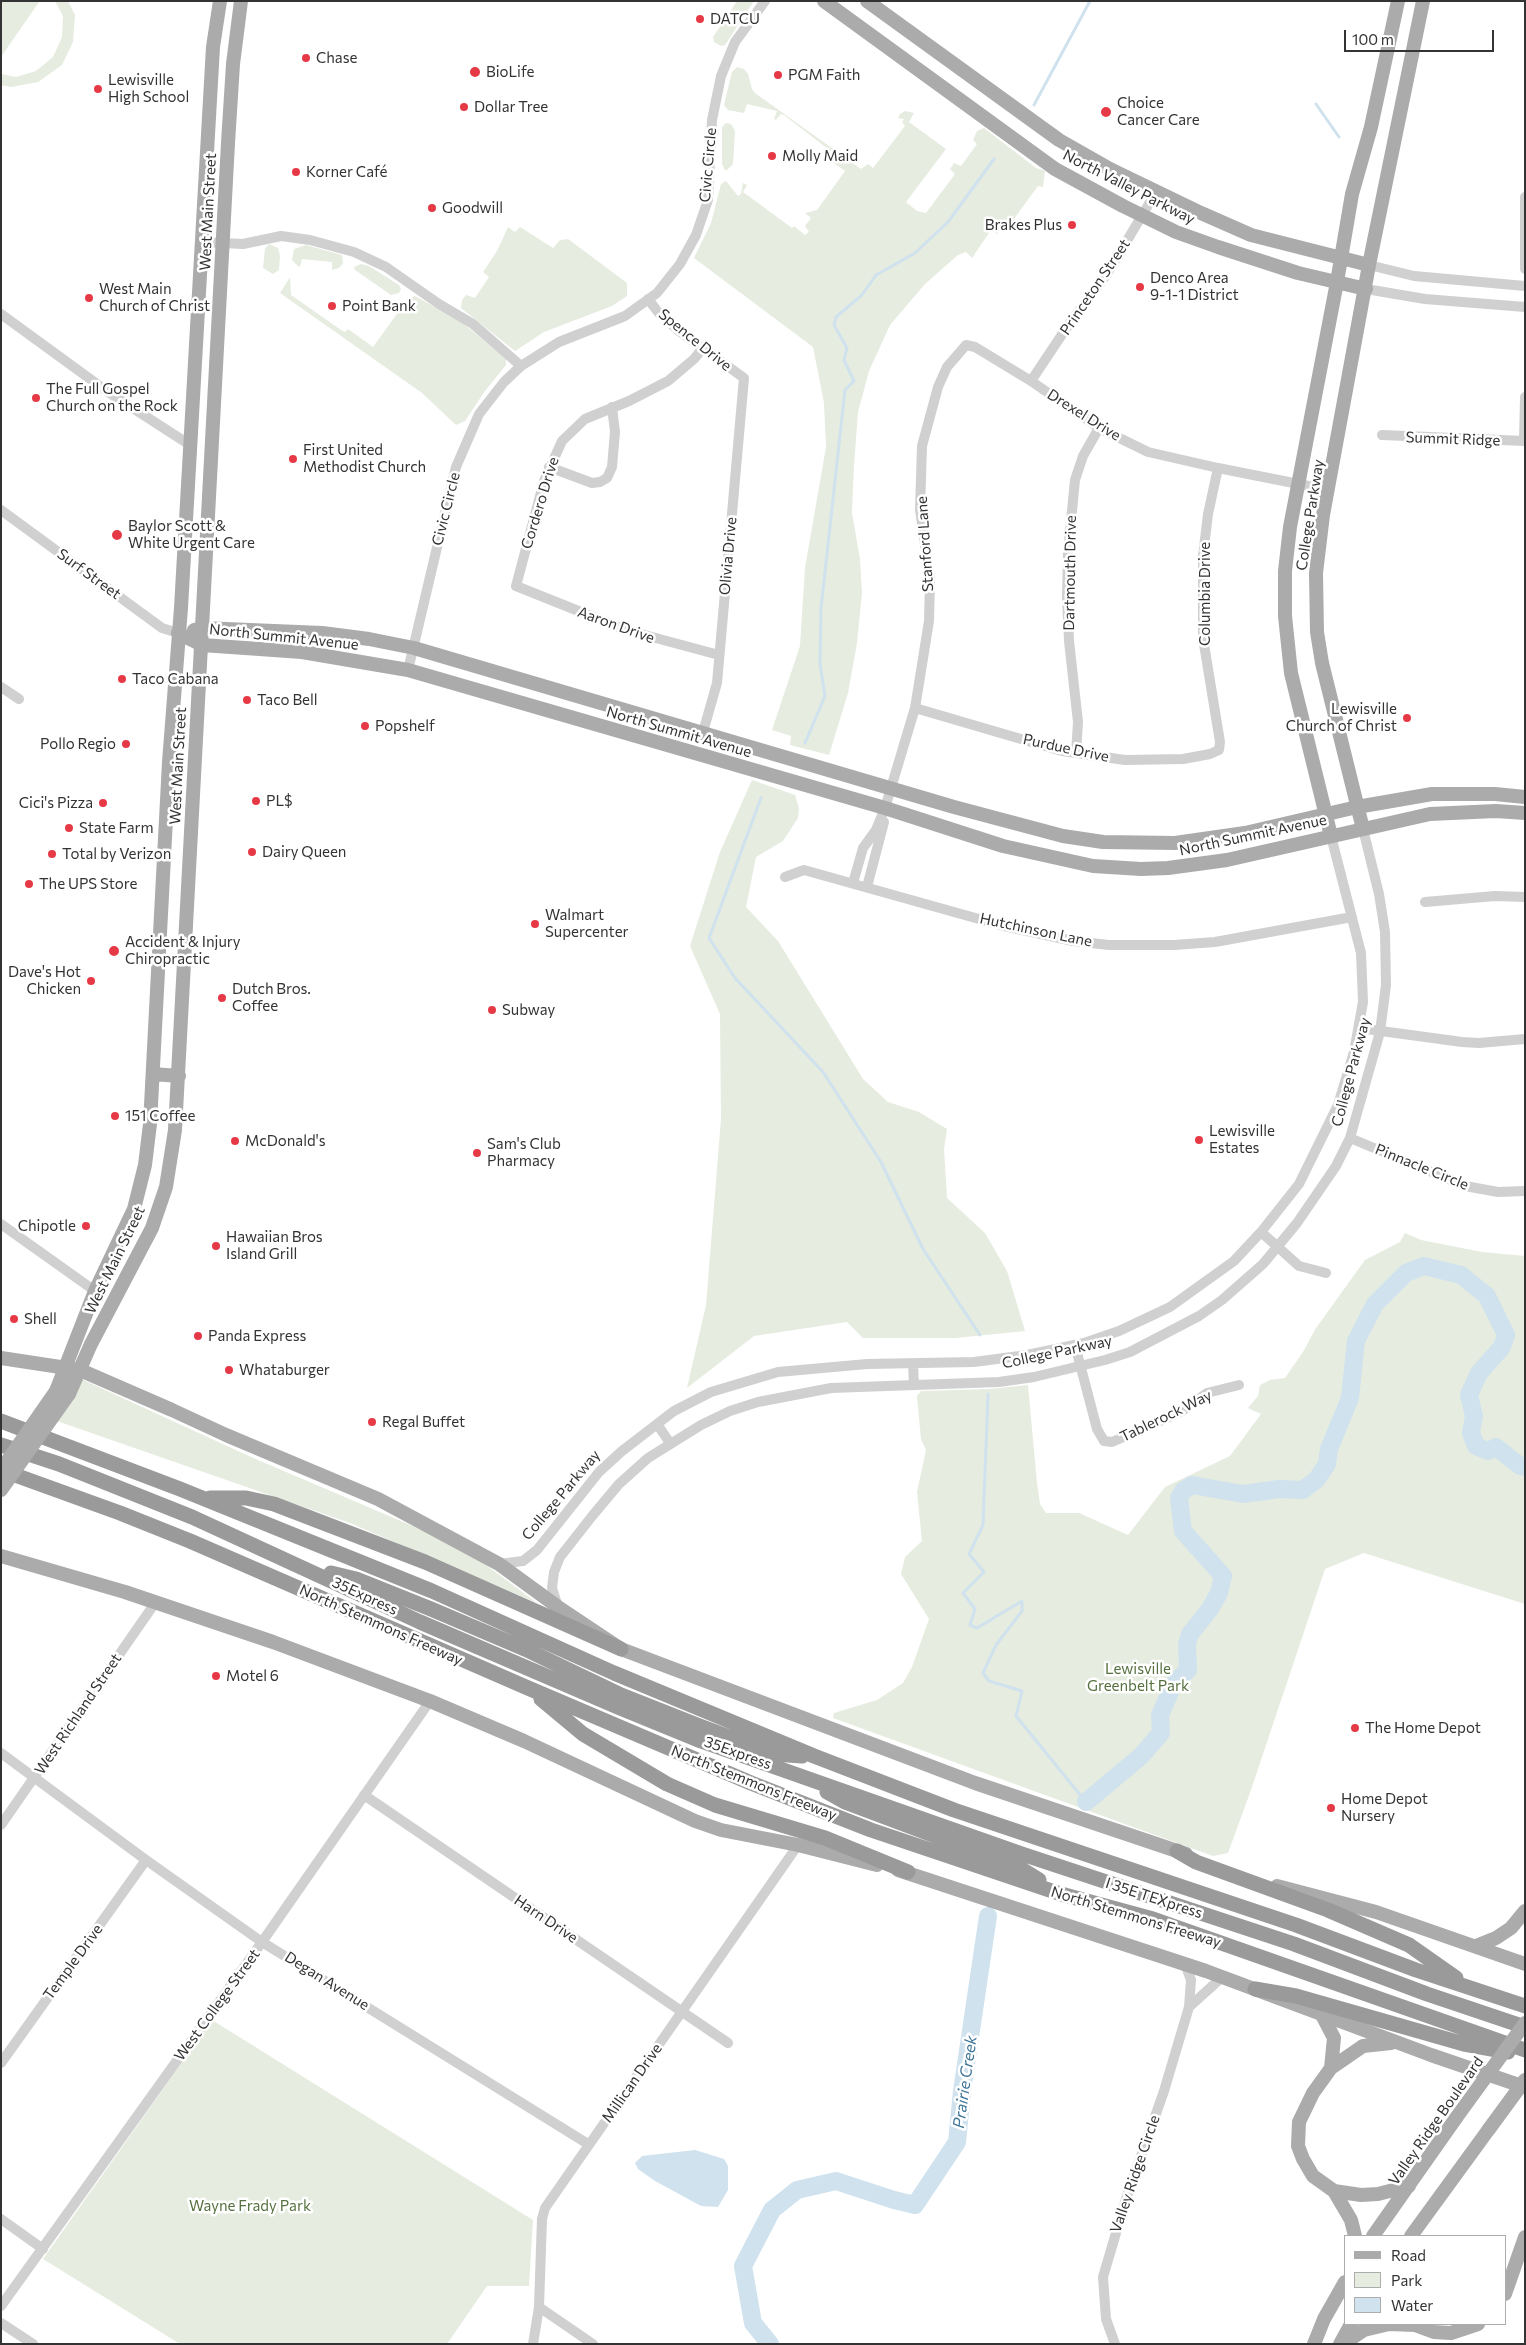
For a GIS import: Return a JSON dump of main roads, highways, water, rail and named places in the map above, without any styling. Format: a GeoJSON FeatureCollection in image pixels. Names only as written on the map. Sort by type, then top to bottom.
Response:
{"type":"FeatureCollection","features":[{"type":"Feature","properties":{"kind":"highway"},"geometry":{"type":"LineString","coordinates":[[1,1421],[201,1498],[432,1591],[614,1673],[814,1756],[954,1810],[1296,1925],[1525,2006]]}},
{"type":"Feature","properties":{"kind":"highway","name":"35Express"},"geometry":{"type":"LineString","coordinates":[[1,1445],[58,1464],[192,1516],[420,1622],[618,1707],[784,1770]]}},
{"type":"Feature","properties":{"kind":"highway","name":"North Stemmons Freeway"},"geometry":{"type":"LineString","coordinates":[[1,1470],[120,1513],[190,1541],[751,1783],[852,1822],[942,1855],[1061,1894],[1153,1919],[1525,2050]]}},
{"type":"Feature","properties":{"kind":"highway"},"geometry":{"type":"LineString","coordinates":[[201,1498],[246,1498],[274,1504],[425,1562],[621,1649]]}},
{"type":"Feature","properties":{"kind":"highway"},"geometry":{"type":"LineString","coordinates":[[291,1562],[364,1583],[525,1649],[621,1694],[774,1754],[814,1756]]}},
{"type":"Feature","properties":{"kind":"highway"},"geometry":{"type":"LineString","coordinates":[[528,1688],[583,1734],[667,1784],[715,1804],[825,1838],[908,1872]]}},
{"type":"Feature","properties":{"kind":"highway"},"geometry":{"type":"LineString","coordinates":[[784,1770],[845,1802],[1018,1867],[1061,1894]]}},
{"type":"Feature","properties":{"kind":"highway","name":"I 35E TEXpress"},"geometry":{"type":"LineString","coordinates":[[784,1770],[905,1811],[1022,1854],[1294,1944],[1427,1994],[1525,2025]]}},
{"type":"Feature","properties":{"kind":"highway"},"geometry":{"type":"LineString","coordinates":[[1177,1850],[1196,1862],[1328,1910],[1409,1945],[1470,1988]]}},
{"type":"Feature","properties":{"kind":"highway"},"geometry":{"type":"LineString","coordinates":[[1255,1989],[1296,1996],[1464,2044],[1525,2056]]}},
{"type":"Feature","properties":{"kind":"main road","name":"West Main Street"},"geometry":{"type":"LineString","coordinates":[[1,1490],[63,1393],[73,1369],[94,1291],[134,1209],[145,1165],[150,1124],[213,47],[220,1]]}},
{"type":"Feature","properties":{"kind":"main road","name":"West Main Street"},"geometry":{"type":"LineString","coordinates":[[73,1369],[91,1344],[144,1246],[163,1196],[175,1130],[233,64],[241,1]]}},
{"type":"Feature","properties":{"kind":"main road","name":"North Valley Parkway"},"geometry":{"type":"LineString","coordinates":[[824,1],[1056,170],[1176,232],[1298,273],[1366,289]]}},
{"type":"Feature","properties":{"kind":"main road","name":"North Valley Parkway"},"geometry":{"type":"LineString","coordinates":[[868,1],[1059,140],[1156,192],[1251,235],[1369,265]]}},
{"type":"Feature","properties":{"kind":"main road","name":"College Parkway"},"geometry":{"type":"LineString","coordinates":[[1331,836],[1291,673],[1285,616],[1285,571],[1290,527],[1352,194],[1371,127],[1398,1]]}},
{"type":"Feature","properties":{"kind":"main road","name":"College Parkway"},"geometry":{"type":"LineString","coordinates":[[1363,828],[1324,672],[1317,632],[1319,544],[1369,265],[1423,1]]}},
{"type":"Feature","properties":{"kind":"main road","name":"North Summit Avenue"},"geometry":{"type":"LineString","coordinates":[[178,634],[202,628],[322,633],[369,639],[414,648],[891,788],[1063,836],[1103,842],[1175,842],[1245,833],[1357,807],[1432,794],[1495,794],[1525,797]]}},
{"type":"Feature","properties":{"kind":"main road","name":"North Summit Avenue"},"geometry":{"type":"LineString","coordinates":[[178,634],[202,645],[302,652],[408,670],[709,759],[885,808],[1003,846],[1093,866],[1141,869],[1168,868],[1227,860],[1430,814],[1496,811],[1525,813]]}},
{"type":"Feature","properties":{"kind":"main road"},"geometry":{"type":"LineString","coordinates":[[703,732],[709,759]]}},
{"type":"Feature","properties":{"kind":"main road"},"geometry":{"type":"LineString","coordinates":[[153,1074],[179,1076]]}},
{"type":"Feature","properties":{"kind":"main road"},"geometry":{"type":"LineString","coordinates":[[91,1344],[91,1364],[98,1375],[110,1383]]}},
{"type":"Feature","properties":{"kind":"main road"},"geometry":{"type":"LineString","coordinates":[[1,1358],[73,1369],[110,1383],[226,1435],[378,1499],[466,1544],[499,1564],[558,1607],[621,1649],[975,1783],[1177,1850],[1278,1886],[1376,1912],[1525,1964]]}},
{"type":"Feature","properties":{"kind":"main road","name":"West Main Street"},"geometry":{"type":"LineString","coordinates":[[1,1470],[63,1393]]}},
{"type":"Feature","properties":{"kind":"main road","name":"North Stemmons Freeway"},"geometry":{"type":"LineString","coordinates":[[1,1556],[155,1603],[273,1642],[430,1702],[533,1745],[695,1821],[721,1830],[798,1845],[908,1872],[1226,1978],[1397,2043],[1525,2087]]}},
{"type":"Feature","properties":{"kind":"main road"},"geometry":{"type":"LineString","coordinates":[[1476,1946],[1496,1938],[1511,1928],[1525,1911]]}},
{"type":"Feature","properties":{"kind":"main road"},"geometry":{"type":"LineString","coordinates":[[1321,2013],[1334,2038],[1331,2068]]}},
{"type":"Feature","properties":{"kind":"main road","name":"Valley Ridge Boulevard"},"geometry":{"type":"LineString","coordinates":[[1374,2235],[1456,2118],[1525,2025]]}},
{"type":"Feature","properties":{"kind":"main road"},"geometry":{"type":"LineString","coordinates":[[1355,2235],[1351,2220],[1334,2191],[1313,2176],[1303,2159],[1297,2134],[1299,2122],[1312,2093],[1331,2068],[1363,2046],[1378,2043],[1397,2043]]}},
{"type":"Feature","properties":{"kind":"main road"},"geometry":{"type":"LineString","coordinates":[[1412,2235],[1525,2080]]}},
{"type":"Feature","properties":{"kind":"main road"},"geometry":{"type":"LineString","coordinates":[[1334,2191],[1361,2195],[1378,2194],[1409,2186]]}},
{"type":"Feature","properties":{"kind":"main road"},"geometry":{"type":"LineString","coordinates":[[1506,2291],[1525,2237]]}},
{"type":"Feature","properties":{"kind":"main road"},"geometry":{"type":"LineString","coordinates":[[1314,2344],[1324,2319],[1344,2284]]}},
{"type":"Feature","properties":{"kind":"main road"},"geometry":{"type":"LineString","coordinates":[[1341,2344],[1350,2325]]}},
{"type":"Feature","properties":{"kind":"main road"},"geometry":{"type":"LineString","coordinates":[[1341,2344],[1364,2330],[1384,2325]]}},
{"type":"Feature","properties":{"kind":"main road"},"geometry":{"type":"LineString","coordinates":[[1417,2325],[1434,2332],[1451,2333],[1475,2325]]}},
{"type":"Feature","properties":{"kind":"water"},"geometry":{"type":"Polygon","coordinates":[[[695,2150],[724,2159],[728,2166],[728,2190],[718,2207],[701,2206],[655,2181],[638,2169],[635,2163],[642,2156],[695,2150]]]}},
{"type":"Feature","properties":{"kind":"waterway"},"geometry":{"type":"LineString","coordinates":[[1034,105],[1090,1]]}},
{"type":"Feature","properties":{"kind":"waterway"},"geometry":{"type":"LineString","coordinates":[[1316,104],[1339,137]]}},
{"type":"Feature","properties":{"kind":"waterway"},"geometry":{"type":"LineString","coordinates":[[805,743],[825,696],[820,664],[821,608],[845,390],[854,381],[844,360],[847,348],[834,325],[836,317],[862,295],[876,275],[915,253],[948,222],[994,159]]}},
{"type":"Feature","properties":{"kind":"waterway"},"geometry":{"type":"LineString","coordinates":[[761,798],[709,938],[735,978],[823,1072],[881,1162],[923,1249],[980,1335]]}},
{"type":"Feature","properties":{"kind":"waterway","name":"Prairie Creek"},"geometry":{"type":"LineString","coordinates":[[1086,1802],[1141,1756],[1161,1733],[1160,1715],[1174,1683],[1188,1670],[1187,1644],[1190,1634],[1210,1609],[1219,1593],[1223,1576],[1183,1531],[1179,1498],[1183,1491],[1192,1485],[1243,1494],[1279,1489],[1303,1490],[1317,1479],[1327,1464],[1329,1449],[1350,1398],[1356,1341],[1375,1304],[1406,1273],[1424,1266],[1461,1275],[1487,1296],[1506,1335],[1502,1347],[1479,1373],[1469,1395],[1474,1416],[1471,1433],[1476,1446],[1488,1451],[1496,1447],[1520,1466],[1525,1467]]}},
{"type":"Feature","properties":{"kind":"waterway"},"geometry":{"type":"LineString","coordinates":[[988,1394],[983,1525],[969,1554],[984,1572],[963,1593],[975,1609],[970,1625],[977,1628],[1022,1601],[1022,1611],[996,1645],[983,1673],[989,1681],[1022,1691],[1016,1716],[1086,1802]]}},
{"type":"Feature","properties":{"kind":"waterway","name":"Prairie Creek"},"geometry":{"type":"LineString","coordinates":[[770,2344],[753,2323],[743,2266],[772,2210],[797,2190],[836,2181],[915,2205],[957,2142],[962,2091],[988,1916]]}},
{"type":"Feature","properties":{"kind":"place","name":"DATCU"},"geometry":{"type":"Point","coordinates":[700,19]}},
{"type":"Feature","properties":{"kind":"place","name":"Chase"},"geometry":{"type":"Point","coordinates":[306,58]}},
{"type":"Feature","properties":{"kind":"place","name":"BioLife"},"geometry":{"type":"Point","coordinates":[475,72]}},
{"type":"Feature","properties":{"kind":"place","name":"PGM Faith"},"geometry":{"type":"Point","coordinates":[778,75]}},
{"type":"Feature","properties":{"kind":"place","name":"Lewisville High School"},"geometry":{"type":"Point","coordinates":[98,89]}},
{"type":"Feature","properties":{"kind":"place","name":"Dollar Tree"},"geometry":{"type":"Point","coordinates":[464,107]}},
{"type":"Feature","properties":{"kind":"place","name":"Choice Cancer Care"},"geometry":{"type":"Point","coordinates":[1106,112]}},
{"type":"Feature","properties":{"kind":"place","name":"Molly Maid"},"geometry":{"type":"Point","coordinates":[772,156]}},
{"type":"Feature","properties":{"kind":"place","name":"Korner Café"},"geometry":{"type":"Point","coordinates":[296,172]}},
{"type":"Feature","properties":{"kind":"place","name":"Goodwill"},"geometry":{"type":"Point","coordinates":[432,208]}},
{"type":"Feature","properties":{"kind":"place","name":"Brakes Plus"},"geometry":{"type":"Point","coordinates":[1072,225]}},
{"type":"Feature","properties":{"kind":"place","name":"Denco Area 9-1-1 District"},"geometry":{"type":"Point","coordinates":[1140,287]}},
{"type":"Feature","properties":{"kind":"place","name":"West Main Church of Christ"},"geometry":{"type":"Point","coordinates":[89,298]}},
{"type":"Feature","properties":{"kind":"place","name":"Point Bank"},"geometry":{"type":"Point","coordinates":[332,306]}},
{"type":"Feature","properties":{"kind":"place","name":"The Full Gospel Church on the Rock"},"geometry":{"type":"Point","coordinates":[36,398]}},
{"type":"Feature","properties":{"kind":"place","name":"First United Methodist Church"},"geometry":{"type":"Point","coordinates":[293,459]}},
{"type":"Feature","properties":{"kind":"place","name":"Baylor Scott & White Urgent Care"},"geometry":{"type":"Point","coordinates":[117,535]}},
{"type":"Feature","properties":{"kind":"place","name":"Taco Cabana"},"geometry":{"type":"Point","coordinates":[122,679]}},
{"type":"Feature","properties":{"kind":"place","name":"Taco Bell"},"geometry":{"type":"Point","coordinates":[247,700]}},
{"type":"Feature","properties":{"kind":"place","name":"Lewisville Church of Christ"},"geometry":{"type":"Point","coordinates":[1407,718]}},
{"type":"Feature","properties":{"kind":"place","name":"Popshelf"},"geometry":{"type":"Point","coordinates":[365,726]}},
{"type":"Feature","properties":{"kind":"place","name":"Pollo Regio"},"geometry":{"type":"Point","coordinates":[126,744]}},
{"type":"Feature","properties":{"kind":"place","name":"PL$"},"geometry":{"type":"Point","coordinates":[256,801]}},
{"type":"Feature","properties":{"kind":"place","name":"Cici's Pizza"},"geometry":{"type":"Point","coordinates":[103,803]}},
{"type":"Feature","properties":{"kind":"place","name":"State Farm"},"geometry":{"type":"Point","coordinates":[69,828]}},
{"type":"Feature","properties":{"kind":"place","name":"Dairy Queen"},"geometry":{"type":"Point","coordinates":[252,852]}},
{"type":"Feature","properties":{"kind":"place","name":"Total by Verizon"},"geometry":{"type":"Point","coordinates":[52,854]}},
{"type":"Feature","properties":{"kind":"place","name":"The UPS Store"},"geometry":{"type":"Point","coordinates":[29,884]}},
{"type":"Feature","properties":{"kind":"place","name":"Walmart Supercenter"},"geometry":{"type":"Point","coordinates":[535,924]}},
{"type":"Feature","properties":{"kind":"place","name":"Accident & Injury Chiropractic"},"geometry":{"type":"Point","coordinates":[114,951]}},
{"type":"Feature","properties":{"kind":"place","name":"Dave's Hot Chicken"},"geometry":{"type":"Point","coordinates":[91,981]}},
{"type":"Feature","properties":{"kind":"place","name":"Dutch Bros. Coffee"},"geometry":{"type":"Point","coordinates":[222,998]}},
{"type":"Feature","properties":{"kind":"place","name":"Subway"},"geometry":{"type":"Point","coordinates":[492,1010]}},
{"type":"Feature","properties":{"kind":"place","name":"151 Coffee"},"geometry":{"type":"Point","coordinates":[115,1116]}},
{"type":"Feature","properties":{"kind":"place","name":"Lewisville Estates"},"geometry":{"type":"Point","coordinates":[1199,1140]}},
{"type":"Feature","properties":{"kind":"place","name":"McDonald's"},"geometry":{"type":"Point","coordinates":[235,1141]}},
{"type":"Feature","properties":{"kind":"place","name":"Sam's Club Pharmacy"},"geometry":{"type":"Point","coordinates":[477,1153]}},
{"type":"Feature","properties":{"kind":"place","name":"Chipotle"},"geometry":{"type":"Point","coordinates":[86,1226]}},
{"type":"Feature","properties":{"kind":"place","name":"Hawaiian Bros Island Grill"},"geometry":{"type":"Point","coordinates":[216,1246]}},
{"type":"Feature","properties":{"kind":"place","name":"Shell"},"geometry":{"type":"Point","coordinates":[14,1319]}},
{"type":"Feature","properties":{"kind":"place","name":"Panda Express"},"geometry":{"type":"Point","coordinates":[198,1336]}},
{"type":"Feature","properties":{"kind":"place","name":"Whataburger"},"geometry":{"type":"Point","coordinates":[229,1370]}},
{"type":"Feature","properties":{"kind":"place","name":"Regal Buffet"},"geometry":{"type":"Point","coordinates":[372,1422]}},
{"type":"Feature","properties":{"kind":"place","name":"Motel 6"},"geometry":{"type":"Point","coordinates":[216,1676]}},
{"type":"Feature","properties":{"kind":"place","name":"The Home Depot"},"geometry":{"type":"Point","coordinates":[1355,1728]}},
{"type":"Feature","properties":{"kind":"place","name":"Home Depot Nursery"},"geometry":{"type":"Point","coordinates":[1331,1808]}},
{"type":"Feature","properties":{"kind":"park label","name":"Lewisville Greenbelt Park"},"geometry":{"type":"Point","coordinates":[1138,1678]}},
{"type":"Feature","properties":{"kind":"park label","name":"Wayne Frady Park"},"geometry":{"type":"Point","coordinates":[250,2206]}}]}
